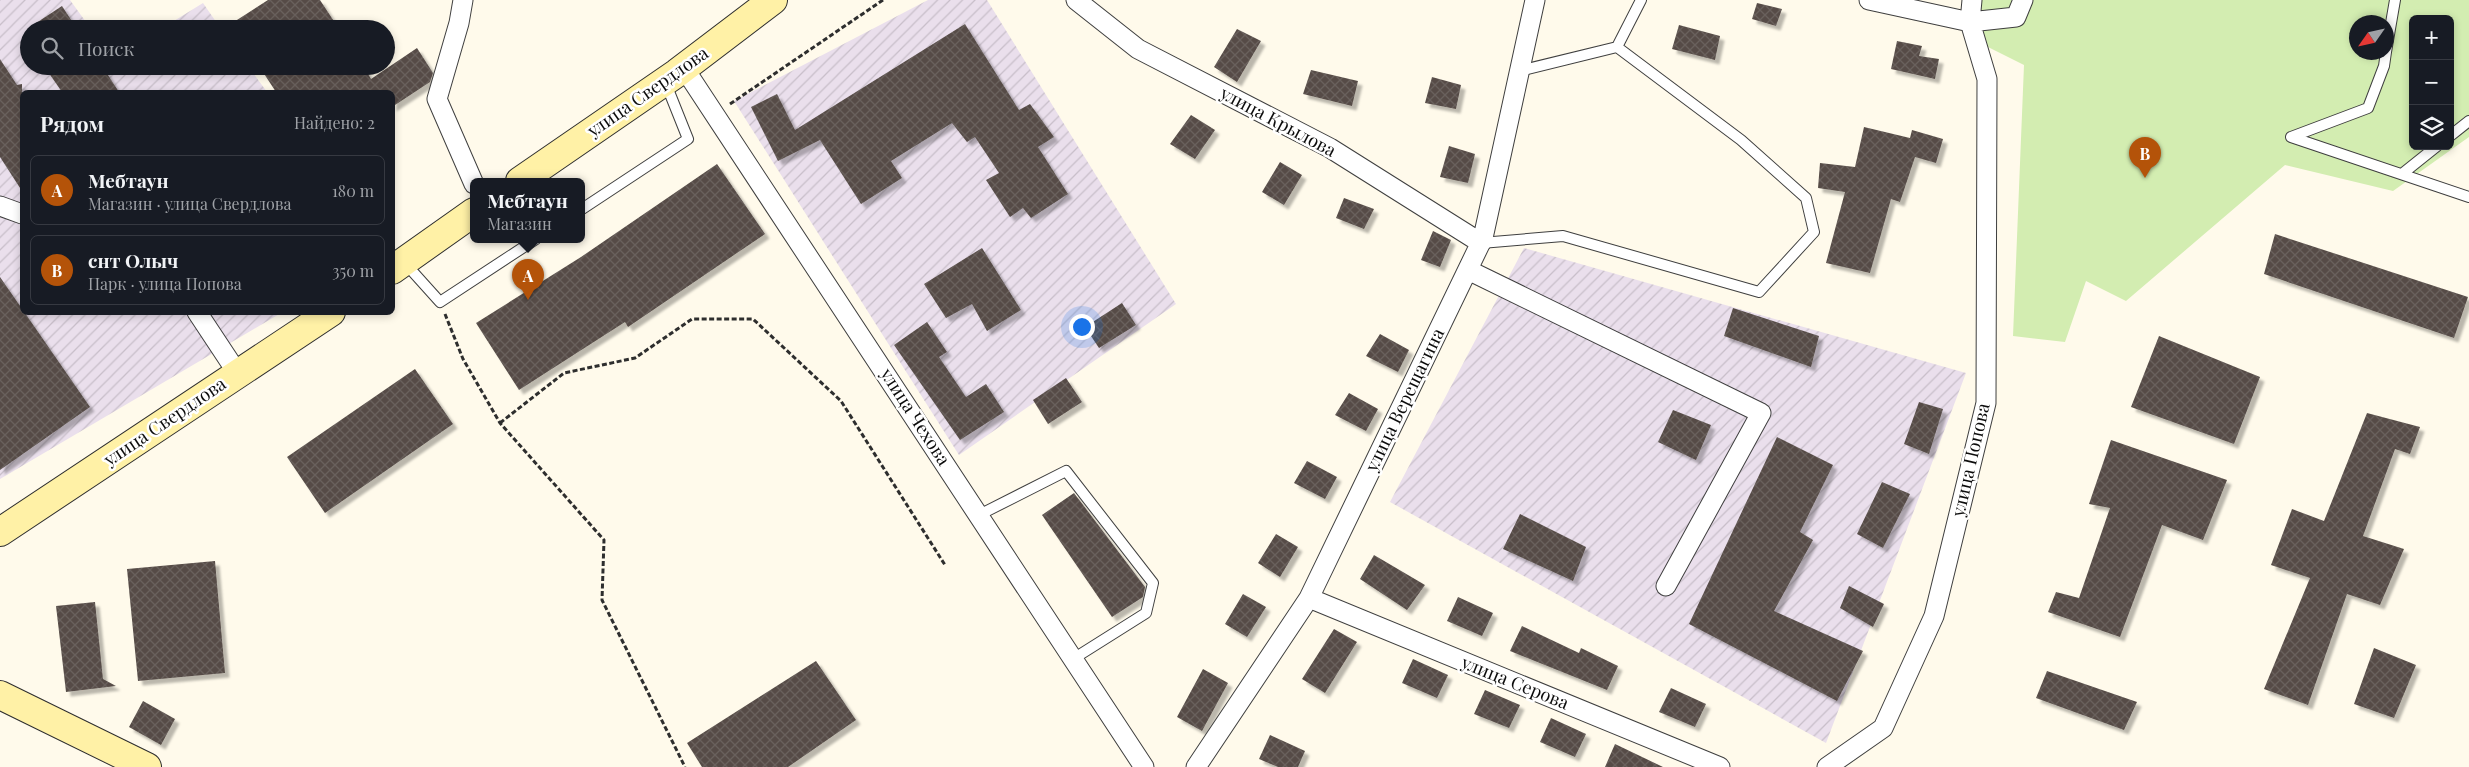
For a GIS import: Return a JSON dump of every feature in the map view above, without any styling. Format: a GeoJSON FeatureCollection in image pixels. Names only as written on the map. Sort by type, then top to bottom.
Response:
{"type":"FeatureCollection","features":[{"type":"Feature","properties":{"kind":"main road","name":"улица Свердлова"},"geometry":{"type":"LineString","coordinates":[[524,178],[675,75],[766,2]]}},
{"type":"Feature","properties":{"kind":"main road"},"geometry":{"type":"LineString","coordinates":[[398,266],[470,215]]}},
{"type":"Feature","properties":{"kind":"main road","name":"улица Свердлова"},"geometry":{"type":"LineString","coordinates":[[0,532],[326,315]]}},
{"type":"Feature","properties":{"kind":"main road"},"geometry":{"type":"LineString","coordinates":[[0,695],[147,767]]}},
{"type":"Feature","properties":{"kind":"street"},"geometry":{"type":"LineString","coordinates":[[463,0],[460,23],[436,99],[471,178]]}},
{"type":"Feature","properties":{"kind":"street","name":"улица Крылова"},"geometry":{"type":"LineString","coordinates":[[1076,0],[1138,49],[1330,148],[1480,243]]}},
{"type":"Feature","properties":{"kind":"street","name":"улица Верещагина"},"geometry":{"type":"LineString","coordinates":[[1196,767],[1309,598],[1480,243],[1534,0]]}},
{"type":"Feature","properties":{"kind":"street"},"geometry":{"type":"LineString","coordinates":[[1869,0],[1970,22],[2016,17],[2023,0]]}},
{"type":"Feature","properties":{"kind":"street"},"geometry":{"type":"LineString","coordinates":[[1970,22],[1972,0]]}},
{"type":"Feature","properties":{"kind":"street","name":"улица Попова"},"geometry":{"type":"LineString","coordinates":[[1827,767],[1882,728],[1934,616],[1986,403],[1987,79],[1970,22]]}},
{"type":"Feature","properties":{"kind":"street","name":"улица Чехова"},"geometry":{"type":"LineString","coordinates":[[675,75],[715,114],[1144,767]]}},
{"type":"Feature","properties":{"kind":"street"},"geometry":{"type":"LineString","coordinates":[[0,206],[20,213]]}},
{"type":"Feature","properties":{"kind":"street"},"geometry":{"type":"LineString","coordinates":[[1468,270],[1761,413],[1666,586]]}},
{"type":"Feature","properties":{"kind":"street"},"geometry":{"type":"LineString","coordinates":[[199,315],[238,374]]}},
{"type":"Feature","properties":{"kind":"street","name":"улица Серова"},"geometry":{"type":"LineString","coordinates":[[1309,598],[1720,767]]}},
{"type":"Feature","properties":{"kind":"lane"},"geometry":{"type":"LineString","coordinates":[[1519,72],[1617,47],[1641,0]]}},
{"type":"Feature","properties":{"kind":"lane"},"geometry":{"type":"LineString","coordinates":[[2392,15],[2395,0]]}},
{"type":"Feature","properties":{"kind":"lane"},"geometry":{"type":"LineString","coordinates":[[1480,243],[1563,236],[1759,292],[1814,232],[1806,198],[1741,140],[1617,47]]}},
{"type":"Feature","properties":{"kind":"lane"},"geometry":{"type":"LineString","coordinates":[[2385,60],[2368,108],[2291,137],[2469,197]]}},
{"type":"Feature","properties":{"kind":"lane"},"geometry":{"type":"LineString","coordinates":[[585,207],[688,139],[675,75]]}},
{"type":"Feature","properties":{"kind":"lane"},"geometry":{"type":"LineString","coordinates":[[2454,133],[2469,121]]}},
{"type":"Feature","properties":{"kind":"lane"},"geometry":{"type":"LineString","coordinates":[[2402,174],[2432,150]]}},
{"type":"Feature","properties":{"kind":"lane"},"geometry":{"type":"LineString","coordinates":[[398,266],[440,302],[530,243]]}},
{"type":"Feature","properties":{"kind":"lane"},"geometry":{"type":"LineString","coordinates":[[979,515],[1066,471],[1153,583],[1146,613],[1073,659]]}},
{"type":"Feature","properties":{"kind":"path"},"geometry":{"type":"LineString","coordinates":[[715,114],[883,0]]}},
{"type":"Feature","properties":{"kind":"path"},"geometry":{"type":"LineString","coordinates":[[440,302],[462,359],[500,423],[604,540],[602,600],[685,767]]}},
{"type":"Feature","properties":{"kind":"path"},"geometry":{"type":"LineString","coordinates":[[500,423],[564,373],[635,358],[692,319],[753,319],[841,401],[945,565]]}},
{"type":"Feature","properties":{"kind":"shaded area"},"geometry":{"type":"Polygon","coordinates":[[[0,0],[70,0],[84,20],[20,20],[20,75],[255,75],[266,90],[20,90],[20,315],[278,315],[0,479],[0,0]]]}},
{"type":"Feature","properties":{"kind":"shaded area"},"geometry":{"type":"Polygon","coordinates":[[[928,0],[987,0],[1176,304],[959,455],[734,101],[928,0]]]}},
{"type":"Feature","properties":{"kind":"shaded area"},"geometry":{"type":"Polygon","coordinates":[[[203,3],[215,20],[176,20],[203,3]]]}},
{"type":"Feature","properties":{"kind":"shaded area"},"geometry":{"type":"Polygon","coordinates":[[[1524,248],[1966,373],[1826,743],[1390,502],[1524,248]]]}},
{"type":"Feature","properties":{"kind":"green space"},"geometry":{"type":"Polygon","coordinates":[[[1972,0],[2469,0],[2469,137],[2454,148],[2454,15],[2409,15],[2409,150],[2451,150],[2393,191],[2285,165],[2126,301],[2086,281],[2065,342],[2013,336],[2024,65],[1968,37],[1972,0]]]}},
{"type":"Feature","properties":{"kind":"building"},"geometry":{"type":"Polygon","coordinates":[[[268,0],[320,0],[333,20],[237,20],[268,0]]]}},
{"type":"Feature","properties":{"kind":"building"},"geometry":{"type":"Polygon","coordinates":[[[1757,3],[1782,9],[1776,26],[1752,19],[1757,3]]]}},
{"type":"Feature","properties":{"kind":"building"},"geometry":{"type":"Polygon","coordinates":[[[62,6],[71,20],[41,20],[62,6]]]}},
{"type":"Feature","properties":{"kind":"building"},"geometry":{"type":"Polygon","coordinates":[[[965,24],[1019,110],[1030,104],[1054,137],[1038,147],[1068,194],[1031,218],[1023,208],[1010,217],[986,180],[999,173],[975,137],[967,142],[952,123],[891,161],[902,178],[861,204],[820,140],[778,161],[751,107],[777,94],[795,130],[965,24]]]}},
{"type":"Feature","properties":{"kind":"building"},"geometry":{"type":"Polygon","coordinates":[[[1679,25],[1720,36],[1715,60],[1672,49],[1679,25]]]}},
{"type":"Feature","properties":{"kind":"building"},"geometry":{"type":"Polygon","coordinates":[[[1237,29],[1261,41],[1237,82],[1214,67],[1237,29]]]}},
{"type":"Feature","properties":{"kind":"building"},"geometry":{"type":"Polygon","coordinates":[[[1897,41],[1922,46],[1919,56],[1939,59],[1935,79],[1891,69],[1897,41]]]}},
{"type":"Feature","properties":{"kind":"building"},"geometry":{"type":"Polygon","coordinates":[[[417,48],[433,73],[430,82],[395,105],[395,90],[275,90],[265,75],[369,75],[371,79],[377,75],[395,75],[395,63],[417,48]]]}},
{"type":"Feature","properties":{"kind":"building"},"geometry":{"type":"Polygon","coordinates":[[[0,59],[17,85],[22,84],[22,90],[20,90],[20,188],[0,157],[0,59]]]}},
{"type":"Feature","properties":{"kind":"building"},"geometry":{"type":"Polygon","coordinates":[[[1311,70],[1358,81],[1352,106],[1303,94],[1311,70]]]}},
{"type":"Feature","properties":{"kind":"building"},"geometry":{"type":"Polygon","coordinates":[[[50,75],[108,75],[118,90],[61,90],[50,75]]]}},
{"type":"Feature","properties":{"kind":"building"},"geometry":{"type":"Polygon","coordinates":[[[1432,77],[1461,85],[1456,109],[1425,103],[1432,77]]]}},
{"type":"Feature","properties":{"kind":"building"},"geometry":{"type":"Polygon","coordinates":[[[1191,115],[1215,130],[1195,159],[1170,144],[1191,115]]]}},
{"type":"Feature","properties":{"kind":"building"},"geometry":{"type":"Polygon","coordinates":[[[1864,127],[1910,138],[1912,130],[1943,139],[1936,163],[1915,157],[1900,202],[1891,199],[1870,273],[1826,263],[1845,192],[1818,188],[1820,163],[1855,167],[1864,127]]]}},
{"type":"Feature","properties":{"kind":"building"},"geometry":{"type":"Polygon","coordinates":[[[1449,146],[1475,154],[1468,183],[1440,177],[1449,146]]]}},
{"type":"Feature","properties":{"kind":"building"},"geometry":{"type":"Polygon","coordinates":[[[1280,162],[1302,175],[1284,205],[1262,192],[1280,162]]]}},
{"type":"Feature","properties":{"kind":"building"},"geometry":{"type":"Polygon","coordinates":[[[717,164],[765,234],[628,327],[625,322],[519,390],[476,323],[581,257],[717,164]]]}},
{"type":"Feature","properties":{"kind":"building"},"geometry":{"type":"Polygon","coordinates":[[[1344,198],[1374,209],[1364,229],[1336,218],[1344,198]]]}},
{"type":"Feature","properties":{"kind":"building"},"geometry":{"type":"Polygon","coordinates":[[[1433,231],[1451,240],[1440,267],[1421,260],[1433,231]]]}},
{"type":"Feature","properties":{"kind":"building"},"geometry":{"type":"Polygon","coordinates":[[[2275,234],[2468,297],[2454,338],[2264,274],[2275,234]]]}},
{"type":"Feature","properties":{"kind":"building"},"geometry":{"type":"Polygon","coordinates":[[[982,248],[1021,310],[987,331],[972,304],[946,318],[924,284],[982,248]]]}},
{"type":"Feature","properties":{"kind":"building"},"geometry":{"type":"Polygon","coordinates":[[[0,277],[20,306],[20,315],[26,315],[90,407],[0,470],[0,277]]]}},
{"type":"Feature","properties":{"kind":"building"},"geometry":{"type":"Polygon","coordinates":[[[1122,303],[1136,325],[1099,348],[1085,327],[1122,303]]]}},
{"type":"Feature","properties":{"kind":"building"},"geometry":{"type":"Polygon","coordinates":[[[1733,308],[1819,336],[1811,367],[1724,336],[1733,308]]]}},
{"type":"Feature","properties":{"kind":"building"},"geometry":{"type":"Polygon","coordinates":[[[927,322],[947,352],[939,357],[966,397],[986,384],[1004,412],[960,440],[894,345],[927,322]]]}},
{"type":"Feature","properties":{"kind":"building"},"geometry":{"type":"Polygon","coordinates":[[[1380,334],[1409,350],[1398,372],[1366,356],[1380,334]]]}},
{"type":"Feature","properties":{"kind":"building"},"geometry":{"type":"Polygon","coordinates":[[[2159,336],[2260,377],[2234,444],[2131,407],[2159,336]]]}},
{"type":"Feature","properties":{"kind":"building"},"geometry":{"type":"Polygon","coordinates":[[[415,369],[453,424],[325,513],[287,457],[415,369]]]}},
{"type":"Feature","properties":{"kind":"building"},"geometry":{"type":"Polygon","coordinates":[[[1066,378],[1082,402],[1048,424],[1033,400],[1066,378]]]}},
{"type":"Feature","properties":{"kind":"building"},"geometry":{"type":"Polygon","coordinates":[[[1349,393],[1378,409],[1366,431],[1335,415],[1349,393]]]}},
{"type":"Feature","properties":{"kind":"building"},"geometry":{"type":"Polygon","coordinates":[[[1919,402],[1943,409],[1929,454],[1904,444],[1919,402]]]}},
{"type":"Feature","properties":{"kind":"building"},"geometry":{"type":"Polygon","coordinates":[[[1673,410],[1711,425],[1696,460],[1658,442],[1673,410]]]}},
{"type":"Feature","properties":{"kind":"building"},"geometry":{"type":"Polygon","coordinates":[[[2367,413],[2420,427],[2410,454],[2395,449],[2363,536],[2404,549],[2380,605],[2347,594],[2308,705],[2264,689],[2310,578],[2271,565],[2292,509],[2324,521],[2367,413]]]}},
{"type":"Feature","properties":{"kind":"building"},"geometry":{"type":"Polygon","coordinates":[[[1777,437],[1833,465],[1800,532],[1813,540],[1774,611],[1863,651],[1837,701],[1689,624],[1777,437]]]}},
{"type":"Feature","properties":{"kind":"building"},"geometry":{"type":"Polygon","coordinates":[[[2111,440],[2227,480],[2203,540],[2162,525],[2120,637],[2048,612],[2056,592],[2079,598],[2110,508],[2089,504],[2111,440]]]}},
{"type":"Feature","properties":{"kind":"building"},"geometry":{"type":"Polygon","coordinates":[[[1307,461],[1337,477],[1325,499],[1294,483],[1307,461]]]}},
{"type":"Feature","properties":{"kind":"building"},"geometry":{"type":"Polygon","coordinates":[[[1882,482],[1910,494],[1883,548],[1857,534],[1882,482]]]}},
{"type":"Feature","properties":{"kind":"building"},"geometry":{"type":"Polygon","coordinates":[[[1074,493],[1145,587],[1143,597],[1112,617],[1042,515],[1074,493]]]}},
{"type":"Feature","properties":{"kind":"building"},"geometry":{"type":"Polygon","coordinates":[[[1520,514],[1586,547],[1573,581],[1503,549],[1520,514]]]}},
{"type":"Feature","properties":{"kind":"building"},"geometry":{"type":"Polygon","coordinates":[[[1276,534],[1298,547],[1280,577],[1258,563],[1276,534]]]}},
{"type":"Feature","properties":{"kind":"building"},"geometry":{"type":"Polygon","coordinates":[[[1374,555],[1425,585],[1407,610],[1360,579],[1374,555]]]}},
{"type":"Feature","properties":{"kind":"building"},"geometry":{"type":"Polygon","coordinates":[[[215,561],[225,673],[138,681],[127,569],[215,561]]]}},
{"type":"Feature","properties":{"kind":"building"},"geometry":{"type":"Polygon","coordinates":[[[1849,586],[1884,604],[1873,627],[1840,608],[1849,586]]]}},
{"type":"Feature","properties":{"kind":"building"},"geometry":{"type":"Polygon","coordinates":[[[1243,594],[1266,607],[1247,637],[1225,624],[1243,594]]]}},
{"type":"Feature","properties":{"kind":"building"},"geometry":{"type":"Polygon","coordinates":[[[1458,597],[1493,613],[1482,636],[1447,621],[1458,597]]]}},
{"type":"Feature","properties":{"kind":"building"},"geometry":{"type":"Polygon","coordinates":[[[95,602],[103,679],[116,686],[66,692],[56,606],[95,602]]]}},
{"type":"Feature","properties":{"kind":"building"},"geometry":{"type":"Polygon","coordinates":[[[1522,626],[1579,653],[1581,648],[1618,666],[1607,690],[1510,651],[1522,626]]]}},
{"type":"Feature","properties":{"kind":"building"},"geometry":{"type":"Polygon","coordinates":[[[1334,629],[1357,642],[1325,693],[1302,679],[1334,629]]]}},
{"type":"Feature","properties":{"kind":"building"},"geometry":{"type":"Polygon","coordinates":[[[2374,648],[2416,665],[2394,718],[2354,704],[2374,648]]]}},
{"type":"Feature","properties":{"kind":"building"},"geometry":{"type":"Polygon","coordinates":[[[1413,659],[1448,675],[1437,698],[1402,683],[1413,659]]]}},
{"type":"Feature","properties":{"kind":"building"},"geometry":{"type":"Polygon","coordinates":[[[816,661],[856,720],[788,767],[702,767],[687,743],[816,661]]]}},
{"type":"Feature","properties":{"kind":"building"},"geometry":{"type":"Polygon","coordinates":[[[1203,669],[1228,683],[1202,731],[1177,717],[1203,669]]]}},
{"type":"Feature","properties":{"kind":"building"},"geometry":{"type":"Polygon","coordinates":[[[2047,671],[2137,702],[2124,730],[2036,698],[2047,671]]]}},
{"type":"Feature","properties":{"kind":"building"},"geometry":{"type":"Polygon","coordinates":[[[1671,688],[1706,704],[1695,727],[1659,712],[1671,688]]]}},
{"type":"Feature","properties":{"kind":"building"},"geometry":{"type":"Polygon","coordinates":[[[1485,690],[1520,705],[1509,728],[1474,714],[1485,690]]]}},
{"type":"Feature","properties":{"kind":"building"},"geometry":{"type":"Polygon","coordinates":[[[143,701],[175,719],[161,745],[129,727],[143,701]]]}},
{"type":"Feature","properties":{"kind":"building"},"geometry":{"type":"Polygon","coordinates":[[[1551,718],[1586,734],[1575,757],[1540,742],[1551,718]]]}},
{"type":"Feature","properties":{"kind":"building"},"geometry":{"type":"Polygon","coordinates":[[[1270,735],[1305,751],[1298,767],[1278,767],[1259,759],[1270,735]]]}},
{"type":"Feature","properties":{"kind":"building"},"geometry":{"type":"Polygon","coordinates":[[[1615,744],[1663,767],[1605,767],[1615,744]]]}},
{"type":"Feature","properties":{"kind":"place","name":"снт Олыч"},"geometry":{"type":"Point","coordinates":[2145,178]}},
{"type":"Feature","properties":{"kind":"place","name":"Мебтаун"},"geometry":{"type":"Point","coordinates":[528,300]}}]}
